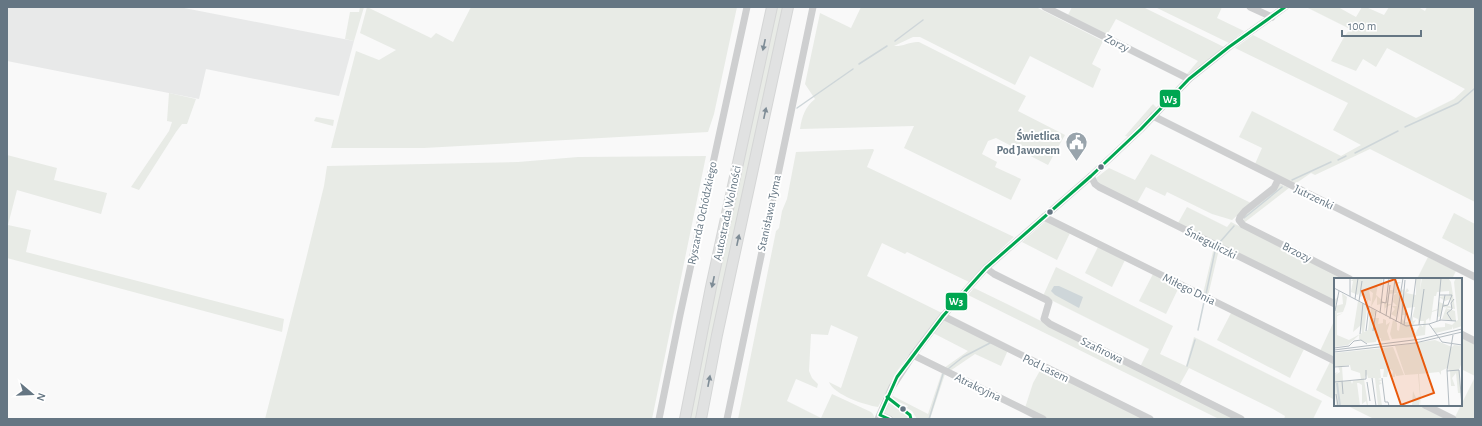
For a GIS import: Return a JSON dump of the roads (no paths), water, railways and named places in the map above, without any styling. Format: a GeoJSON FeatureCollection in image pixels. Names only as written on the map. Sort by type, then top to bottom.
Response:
{"type":"FeatureCollection","features":[{"type":"Feature","properties":{"kind":"highway","name":"Autostrada Wolności"},"geometry":{"type":"LineString","coordinates":[[685,419],[711,287],[772,7]]}},
{"type":"Feature","properties":{"kind":"highway","name":"Autostrada Wolności"},"geometry":{"type":"LineString","coordinates":[[701,419],[717,335],[788,7]]}},
{"type":"Feature","properties":{"kind":"street","name":"Ryszarda Ochódzkiego"},"geometry":{"type":"LineString","coordinates":[[659,419],[747,7]]}},
{"type":"Feature","properties":{"kind":"street","name":"Stanisława Tyma"},"geometry":{"type":"LineString","coordinates":[[727,419],[813,7]]}},
{"type":"Feature","properties":{"kind":"street","name":"Zorzy"},"geometry":{"type":"LineString","coordinates":[[1045,7],[1189,79]]}},
{"type":"Feature","properties":{"kind":"street"},"geometry":{"type":"LineString","coordinates":[[1250,7],[1272,17]]}},
{"type":"Feature","properties":{"kind":"street"},"geometry":{"type":"LineString","coordinates":[[889,419],[879,417],[897,377],[943,316],[986,268],[1091,176],[1189,79],[1229,47],[1286,7]]}},
{"type":"Feature","properties":{"kind":"street","name":"Jutrzenki"},"geometry":{"type":"LineString","coordinates":[[1153,116],[1475,278]]}},
{"type":"Feature","properties":{"kind":"street","name":"Śnieguliczki"},"geometry":{"type":"LineString","coordinates":[[1091,176],[1095,184],[1099,187],[1334,304]]}},
{"type":"Feature","properties":{"kind":"street","name":"Brzozy"},"geometry":{"type":"LineString","coordinates":[[1278,180],[1274,188],[1245,211],[1239,220],[1243,225],[1348,278]]}},
{"type":"Feature","properties":{"kind":"street","name":"Miłego Dnia"},"geometry":{"type":"LineString","coordinates":[[1044,217],[1334,361]]}},
{"type":"Feature","properties":{"kind":"street","name":"Szafirowa"},"geometry":{"type":"LineString","coordinates":[[986,268],[994,274],[1047,300],[1049,302],[1044,319],[1050,324],[1241,419]]}},
{"type":"Feature","properties":{"kind":"street","name":"Pod Lasem"},"geometry":{"type":"LineString","coordinates":[[943,316],[1150,419]]}},
{"type":"Feature","properties":{"kind":"street"},"geometry":{"type":"LineString","coordinates":[[1462,334],[1475,341]]}},
{"type":"Feature","properties":{"kind":"street","name":"Atrakcyjna"},"geometry":{"type":"LineString","coordinates":[[913,355],[1043,419]]}},
{"type":"Feature","properties":{"kind":"street"},"geometry":{"type":"LineString","coordinates":[[1427,406],[1453,419]]}},
{"type":"Feature","properties":{"kind":"waterway"},"geometry":{"type":"LineString","coordinates":[[895,41],[923,20]]}},
{"type":"Feature","properties":{"kind":"waterway"},"geometry":{"type":"LineString","coordinates":[[859,64],[887,46]]}},
{"type":"Feature","properties":{"kind":"waterway"},"geometry":{"type":"LineString","coordinates":[[797,108],[853,69]]}},
{"type":"Feature","properties":{"kind":"waterway"},"geometry":{"type":"LineString","coordinates":[[1405,127],[1458,103],[1474,89]]}},
{"type":"Feature","properties":{"kind":"waterway"},"geometry":{"type":"LineString","coordinates":[[1355,153],[1398,131]]}},
{"type":"Feature","properties":{"kind":"waterway"},"geometry":{"type":"LineString","coordinates":[[1338,160],[1346,156]]}},
{"type":"Feature","properties":{"kind":"waterway"},"geometry":{"type":"LineString","coordinates":[[1292,180],[1331,162]]}},
{"type":"Feature","properties":{"kind":"waterway"},"geometry":{"type":"LineString","coordinates":[[1244,218],[1282,187]]}},
{"type":"Feature","properties":{"kind":"waterway"},"geometry":{"type":"LineString","coordinates":[[1220,242],[1234,226]]}},
{"type":"Feature","properties":{"kind":"waterway"},"geometry":{"type":"LineString","coordinates":[[1206,294],[1215,251]]}},
{"type":"Feature","properties":{"kind":"waterway"},"geometry":{"type":"LineString","coordinates":[[1198,330],[1204,302]]}},
{"type":"Feature","properties":{"kind":"waterway"},"geometry":{"type":"LineString","coordinates":[[1187,366],[1195,340]]}},
{"type":"Feature","properties":{"kind":"waterway"},"geometry":{"type":"LineString","coordinates":[[948,369],[963,357],[990,343]]}},
{"type":"Feature","properties":{"kind":"waterway"},"geometry":{"type":"LineString","coordinates":[[929,419],[943,374]]}},
{"type":"Feature","properties":{"kind":"place","name":"Świetlica Pod Jaworem"},"geometry":{"type":"Point","coordinates":[1076,162]}}]}
